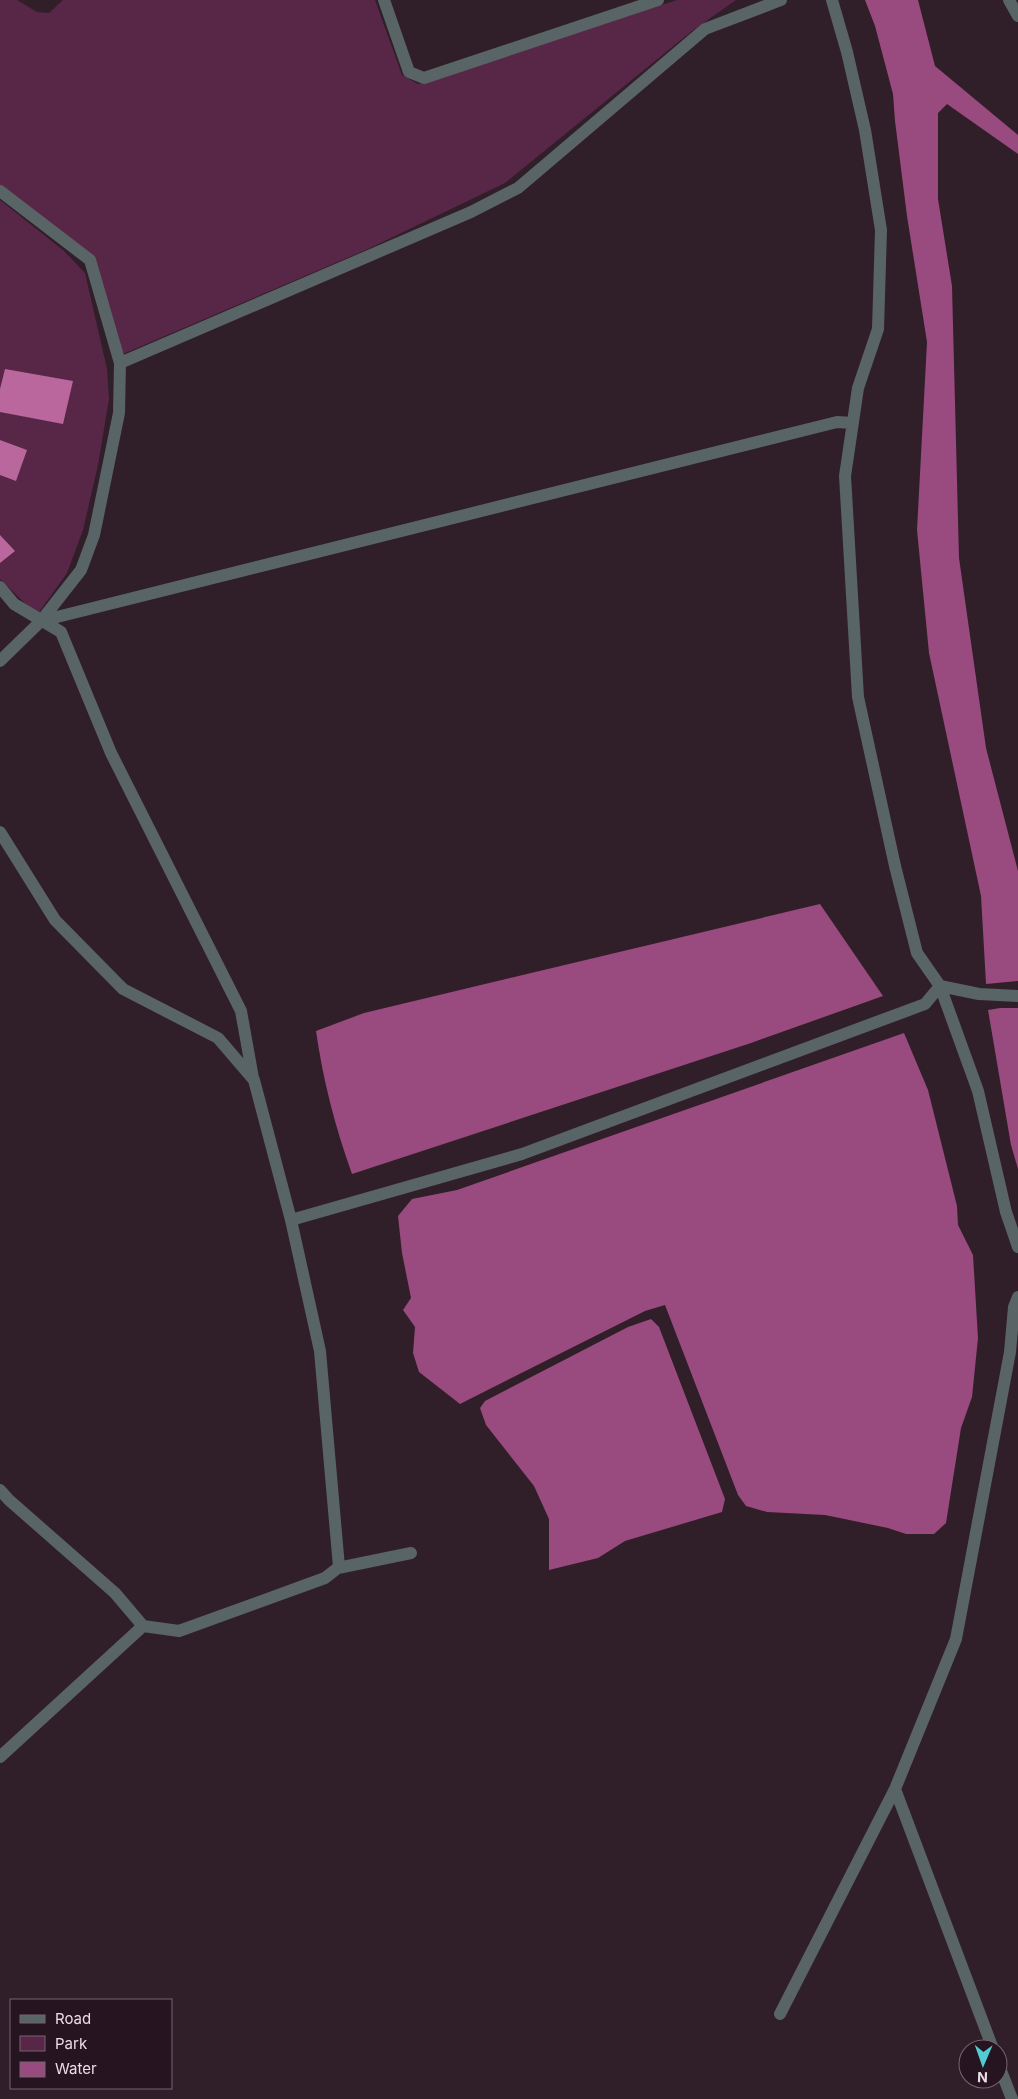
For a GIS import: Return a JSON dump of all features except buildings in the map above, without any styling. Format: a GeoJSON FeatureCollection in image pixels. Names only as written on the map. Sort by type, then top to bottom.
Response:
{"type":"FeatureCollection","features":[{"type":"Feature","properties":{"kind":"street"},"geometry":{"type":"LineString","coordinates":[[384,0],[409,72],[424,78],[658,0]]}},
{"type":"Feature","properties":{"kind":"street"},"geometry":{"type":"LineString","coordinates":[[120,362],[471,212],[518,188],[705,28],[780,0]]}},
{"type":"Feature","properties":{"kind":"street"},"geometry":{"type":"LineString","coordinates":[[832,0],[847,52],[865,130],[881,230],[878,329],[858,388],[845,476],[858,697],[895,866],[917,953],[940,986],[978,1091],[1006,1212],[1018,1247]]}},
{"type":"Feature","properties":{"kind":"street"},"geometry":{"type":"LineString","coordinates":[[1009,0],[1018,16]]}},
{"type":"Feature","properties":{"kind":"street"},"geometry":{"type":"LineString","coordinates":[[0,191],[90,260],[120,362],[119,413],[94,535],[81,570],[40,621],[0,662]]}},
{"type":"Feature","properties":{"kind":"street"},"geometry":{"type":"LineString","coordinates":[[40,621],[837,422],[853,424]]}},
{"type":"Feature","properties":{"kind":"street"},"geometry":{"type":"LineString","coordinates":[[0,587],[14,604],[61,632],[111,753],[241,1011],[254,1080],[292,1220],[320,1351],[338,1568]]}},
{"type":"Feature","properties":{"kind":"street"},"geometry":{"type":"LineString","coordinates":[[0,832],[55,920],[123,989],[218,1038],[254,1080]]}},
{"type":"Feature","properties":{"kind":"street"},"geometry":{"type":"LineString","coordinates":[[940,986],[979,994],[1018,996]]}},
{"type":"Feature","properties":{"kind":"street"},"geometry":{"type":"LineString","coordinates":[[292,1220],[522,1154],[925,1004],[940,986]]}},
{"type":"Feature","properties":{"kind":"street"},"geometry":{"type":"LineString","coordinates":[[780,2014],[895,1789],[956,1639],[1010,1352],[1014,1307],[1018,1297]]}},
{"type":"Feature","properties":{"kind":"street"},"geometry":{"type":"LineString","coordinates":[[3,1499],[115,1593],[143,1626],[179,1631],[325,1578],[338,1568],[411,1553]]}},
{"type":"Feature","properties":{"kind":"street"},"geometry":{"type":"LineString","coordinates":[[0,1757],[143,1626]]}},
{"type":"Feature","properties":{"kind":"street"},"geometry":{"type":"LineString","coordinates":[[895,1789],[989,2039]]}},
{"type":"Feature","properties":{"kind":"green space"},"geometry":{"type":"Polygon","coordinates":[[[0,0],[17,0],[37,12],[49,13],[63,0],[375,0],[402,75],[418,84],[677,0],[736,0],[692,31],[505,183],[368,249],[123,354],[92,258],[0,187],[0,0]]]}},
{"type":"Feature","properties":{"kind":"green space"},"geometry":{"type":"Polygon","coordinates":[[[0,200],[64,251],[85,273],[107,369],[109,399],[98,465],[83,530],[67,573],[37,615],[0,579],[0,200]]]}},
{"type":"Feature","properties":{"kind":"water"},"geometry":{"type":"Polygon","coordinates":[[[865,0],[918,0],[935,66],[1018,135],[1018,154],[947,104],[938,113],[938,199],[952,286],[959,558],[986,748],[1018,871],[1018,981],[986,984],[981,896],[929,653],[917,530],[927,342],[907,216],[893,94],[875,26],[865,0]]]}},
{"type":"Feature","properties":{"kind":"water"},"geometry":{"type":"Polygon","coordinates":[[[820,904],[883,996],[751,1043],[352,1174],[330,1103],[316,1031],[364,1013],[820,904]]]}},
{"type":"Feature","properties":{"kind":"water"},"geometry":{"type":"Polygon","coordinates":[[[1018,1008],[1018,1169],[1011,1145],[988,1010],[1018,1008]]]}},
{"type":"Feature","properties":{"kind":"water"},"geometry":{"type":"Polygon","coordinates":[[[904,1033],[928,1090],[957,1206],[958,1225],[973,1255],[978,1338],[972,1397],[961,1428],[946,1523],[934,1534],[906,1534],[888,1528],[825,1515],[767,1512],[746,1506],[738,1495],[665,1305],[645,1311],[460,1404],[419,1372],[413,1353],[415,1327],[403,1310],[411,1298],[402,1253],[398,1216],[412,1199],[457,1190],[904,1033]]]}},
{"type":"Feature","properties":{"kind":"water"},"geometry":{"type":"Polygon","coordinates":[[[651,1319],[659,1327],[725,1499],[722,1512],[625,1541],[598,1558],[549,1570],[549,1519],[534,1486],[486,1425],[480,1408],[485,1401],[628,1327],[651,1319]]]}}]}
